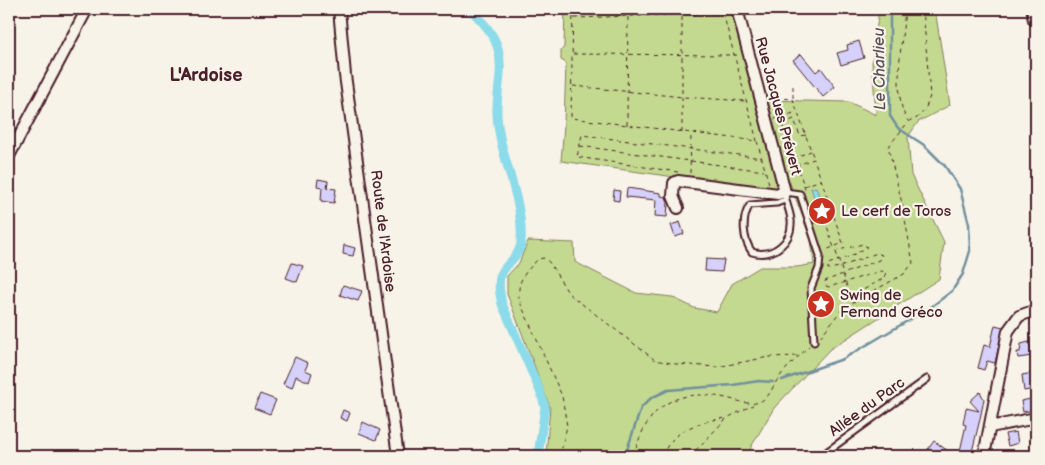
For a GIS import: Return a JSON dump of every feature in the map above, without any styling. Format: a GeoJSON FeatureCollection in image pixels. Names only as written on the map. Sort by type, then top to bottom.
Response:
{"type":"FeatureCollection","features":[{"type":"Feature","properties":{"kind":"main road"},"geometry":{"type":"LineString","coordinates":[[1035,9],[1036,18]]}},
{"type":"Feature","properties":{"kind":"street"},"geometry":{"type":"LineString","coordinates":[[9,156],[87,9]]}},
{"type":"Feature","properties":{"kind":"street","name":"Route de l'Ardoise"},"geometry":{"type":"LineString","coordinates":[[339,9],[345,75],[398,456]]}},
{"type":"Feature","properties":{"kind":"street","name":"Rue Jacques Prévert"},"geometry":{"type":"LineString","coordinates":[[678,208],[673,196],[674,183],[678,180],[785,196],[737,9]]}},
{"type":"Feature","properties":{"kind":"street"},"geometry":{"type":"LineString","coordinates":[[984,456],[1008,331],[1020,316],[1036,310]]}},
{"type":"Feature","properties":{"kind":"street"},"geometry":{"type":"LineString","coordinates":[[990,427],[1036,418]]}},
{"type":"Feature","properties":{"kind":"lane"},"geometry":{"type":"LineString","coordinates":[[9,19],[11,9]]}},
{"type":"Feature","properties":{"kind":"lane"},"geometry":{"type":"LineString","coordinates":[[785,196],[791,220],[789,234],[784,244],[768,254],[752,252],[744,233],[746,210],[750,205],[777,203],[785,196],[800,194],[820,256],[819,268],[811,288],[814,342]]}},
{"type":"Feature","properties":{"kind":"lane","name":"Allée du Parc"},"geometry":{"type":"LineString","coordinates":[[821,456],[927,379]]}},
{"type":"Feature","properties":{"kind":"path"},"geometry":{"type":"LineString","coordinates":[[573,9],[570,118],[682,134],[758,142]]}},
{"type":"Feature","properties":{"kind":"path"},"geometry":{"type":"LineString","coordinates":[[627,126],[628,9]]}},
{"type":"Feature","properties":{"kind":"path"},"geometry":{"type":"LineString","coordinates":[[682,9],[682,134]]}},
{"type":"Feature","properties":{"kind":"path"},"geometry":{"type":"LineString","coordinates":[[722,9],[768,184]]}},
{"type":"Feature","properties":{"kind":"path"},"geometry":{"type":"LineString","coordinates":[[905,9],[900,81],[902,106],[909,121]]}},
{"type":"Feature","properties":{"kind":"path"},"geometry":{"type":"LineString","coordinates":[[663,456],[675,439],[696,424],[727,418],[769,396],[777,380],[814,342],[842,308],[904,274],[913,263],[902,203],[888,147],[909,121],[917,118],[925,110],[930,96],[923,9]]}},
{"type":"Feature","properties":{"kind":"path"},"geometry":{"type":"LineString","coordinates":[[573,18],[723,13]]}},
{"type":"Feature","properties":{"kind":"path"},"geometry":{"type":"LineString","coordinates":[[572,54],[734,56]]}},
{"type":"Feature","properties":{"kind":"path"},"geometry":{"type":"LineString","coordinates":[[572,86],[682,97],[746,101]]}},
{"type":"Feature","properties":{"kind":"path"},"geometry":{"type":"LineString","coordinates":[[794,86],[793,99],[807,134],[843,243],[825,250]]}},
{"type":"Feature","properties":{"kind":"path"},"geometry":{"type":"LineString","coordinates":[[760,97],[793,99]]}},
{"type":"Feature","properties":{"kind":"path"},"geometry":{"type":"LineString","coordinates":[[767,122],[798,112]]}},
{"type":"Feature","properties":{"kind":"path"},"geometry":{"type":"LineString","coordinates":[[807,134],[800,136],[794,119],[782,124],[794,158],[812,151]]}},
{"type":"Feature","properties":{"kind":"path"},"geometry":{"type":"LineString","coordinates":[[680,172],[577,157],[582,135],[762,158]]}},
{"type":"Feature","properties":{"kind":"path"},"geometry":{"type":"LineString","coordinates":[[690,174],[691,135]]}},
{"type":"Feature","properties":{"kind":"path"},"geometry":{"type":"LineString","coordinates":[[579,146],[765,172]]}},
{"type":"Feature","properties":{"kind":"path"},"geometry":{"type":"LineString","coordinates":[[807,195],[797,165],[814,159]]}},
{"type":"Feature","properties":{"kind":"path"},"geometry":{"type":"LineString","coordinates":[[804,186],[821,180]]}},
{"type":"Feature","properties":{"kind":"path"},"geometry":{"type":"LineString","coordinates":[[816,223],[834,216]]}},
{"type":"Feature","properties":{"kind":"path"},"geometry":{"type":"LineString","coordinates":[[825,220],[852,301]]}},
{"type":"Feature","properties":{"kind":"path"},"geometry":{"type":"LineString","coordinates":[[835,251],[863,244],[867,247],[827,267],[830,270],[877,253],[882,255],[879,260],[828,279],[824,284],[827,287],[881,271],[886,272],[884,278],[850,296]]}},
{"type":"Feature","properties":{"kind":"path"},"geometry":{"type":"LineString","coordinates":[[560,456],[567,426],[562,396],[519,300],[518,287],[523,275],[538,259],[544,258],[549,262],[569,294],[655,360],[676,364],[717,367],[769,357],[800,356]]}},
{"type":"Feature","properties":{"kind":"path"},"geometry":{"type":"LineString","coordinates":[[634,456],[644,428],[654,413],[666,402],[679,397],[706,394],[753,404]]}},
{"type":"Feature","properties":{"kind":"path"},"geometry":{"type":"LineString","coordinates":[[690,456],[727,418]]}},
{"type":"Feature","properties":{"kind":"green space"},"geometry":{"type":"Polygon","coordinates":[[[565,9],[733,9],[777,186],[774,191],[561,161],[566,63],[561,60],[561,51],[564,47],[565,9]]]}},
{"type":"Feature","properties":{"kind":"green space"},"geometry":{"type":"Polygon","coordinates":[[[879,9],[935,9],[950,105],[918,122],[908,137],[911,175],[944,242],[939,279],[830,349],[774,408],[751,447],[749,456],[546,456],[550,407],[507,294],[507,276],[519,263],[528,241],[574,243],[575,262],[636,293],[672,297],[694,308],[717,312],[732,284],[760,267],[797,267],[814,264],[811,240],[780,156],[763,100],[849,102],[876,115],[872,63],[879,9]]]}},
{"type":"Feature","properties":{"kind":"water"},"geometry":{"type":"Polygon","coordinates":[[[816,187],[823,208],[818,210],[811,188],[816,187]]]}},
{"type":"Feature","properties":{"kind":"building"},"geometry":{"type":"Polygon","coordinates":[[[859,41],[864,58],[841,65],[837,53],[848,50],[847,45],[859,41]]]}},
{"type":"Feature","properties":{"kind":"building"},"geometry":{"type":"Polygon","coordinates":[[[801,54],[816,72],[821,68],[835,87],[823,97],[793,60],[801,54]]]}},
{"type":"Feature","properties":{"kind":"building"},"geometry":{"type":"Polygon","coordinates":[[[318,179],[328,181],[327,188],[336,189],[334,203],[321,201],[322,187],[317,186],[318,179]]]}},
{"type":"Feature","properties":{"kind":"building"},"geometry":{"type":"Polygon","coordinates":[[[627,188],[661,193],[661,196],[666,197],[668,202],[667,217],[655,216],[656,200],[626,197],[627,188]]]}},
{"type":"Feature","properties":{"kind":"building"},"geometry":{"type":"Polygon","coordinates":[[[614,190],[620,191],[619,201],[613,200],[614,190]]]}},
{"type":"Feature","properties":{"kind":"building"},"geometry":{"type":"Polygon","coordinates":[[[680,222],[684,234],[675,237],[671,225],[680,222]]]}},
{"type":"Feature","properties":{"kind":"building"},"geometry":{"type":"Polygon","coordinates":[[[344,245],[355,248],[353,256],[343,254],[344,245]]]}},
{"type":"Feature","properties":{"kind":"building"},"geometry":{"type":"Polygon","coordinates":[[[706,259],[724,260],[722,272],[705,271],[706,259]]]}},
{"type":"Feature","properties":{"kind":"building"},"geometry":{"type":"Polygon","coordinates":[[[292,263],[303,266],[297,282],[286,278],[292,263]]]}},
{"type":"Feature","properties":{"kind":"building"},"geometry":{"type":"Polygon","coordinates":[[[343,285],[362,291],[358,301],[340,295],[343,285]]]}},
{"type":"Feature","properties":{"kind":"building"},"geometry":{"type":"Polygon","coordinates":[[[995,325],[1003,327],[995,363],[987,361],[984,370],[978,368],[984,345],[990,347],[995,325]]]}},
{"type":"Feature","properties":{"kind":"building"},"geometry":{"type":"Polygon","coordinates":[[[1029,342],[1032,356],[1018,358],[1017,352],[1020,352],[1021,344],[1029,342]]]}},
{"type":"Feature","properties":{"kind":"building"},"geometry":{"type":"Polygon","coordinates":[[[295,357],[308,363],[305,370],[312,373],[309,382],[296,376],[292,388],[283,384],[295,357]]]}},
{"type":"Feature","properties":{"kind":"building"},"geometry":{"type":"Polygon","coordinates":[[[1033,373],[1035,389],[1024,391],[1022,375],[1033,373]]]}},
{"type":"Feature","properties":{"kind":"building"},"geometry":{"type":"Polygon","coordinates":[[[980,392],[984,399],[980,419],[971,456],[967,456],[960,451],[966,425],[963,424],[966,408],[979,411],[970,401],[980,392]]]}},
{"type":"Feature","properties":{"kind":"building"},"geometry":{"type":"Polygon","coordinates":[[[260,394],[276,400],[270,414],[254,408],[260,394]]]}},
{"type":"Feature","properties":{"kind":"building"},"geometry":{"type":"Polygon","coordinates":[[[1031,399],[1033,410],[1023,412],[1021,401],[1031,399]]]}},
{"type":"Feature","properties":{"kind":"building"},"geometry":{"type":"Polygon","coordinates":[[[343,410],[350,413],[347,421],[340,418],[343,410]]]}},
{"type":"Feature","properties":{"kind":"building"},"geometry":{"type":"Polygon","coordinates":[[[363,422],[380,430],[376,440],[359,433],[363,422]]]}},
{"type":"Feature","properties":{"kind":"building"},"geometry":{"type":"Polygon","coordinates":[[[1016,432],[1018,443],[1008,446],[1005,434],[1016,432]]]}},
{"type":"Feature","properties":{"kind":"building"},"geometry":{"type":"Polygon","coordinates":[[[934,441],[948,451],[944,456],[923,456],[934,441]]]}},
{"type":"Feature","properties":{"kind":"waterway"},"geometry":{"type":"LineString","coordinates":[[470,9],[490,32],[500,57],[497,114],[502,146],[519,209],[521,242],[515,257],[502,272],[499,280],[499,290],[502,304],[540,391],[545,407],[538,456]]}},
{"type":"Feature","properties":{"kind":"waterway","name":"Le Charlieu"},"geometry":{"type":"LineString","coordinates":[[782,380],[843,359],[931,307],[952,291],[963,274],[970,251],[969,224],[960,189],[945,166],[924,145],[898,128],[890,116],[890,9]]}},
{"type":"Feature","properties":{"kind":"waterway","name":"Le Charlieu"},"geometry":{"type":"LineString","coordinates":[[625,456],[641,408],[651,398],[668,390],[759,381],[773,382]]}},
{"type":"Feature","properties":{"kind":"place","name":"Le cerf de Toros"},"geometry":{"type":"Point","coordinates":[822,211]}},
{"type":"Feature","properties":{"kind":"place","name":"Swing de Fernand Gréco"},"geometry":{"type":"Point","coordinates":[821,304]}},
{"type":"Feature","properties":{"kind":"district","name":"L'Ardoise"},"geometry":{"type":"Point","coordinates":[206,75]}}]}
